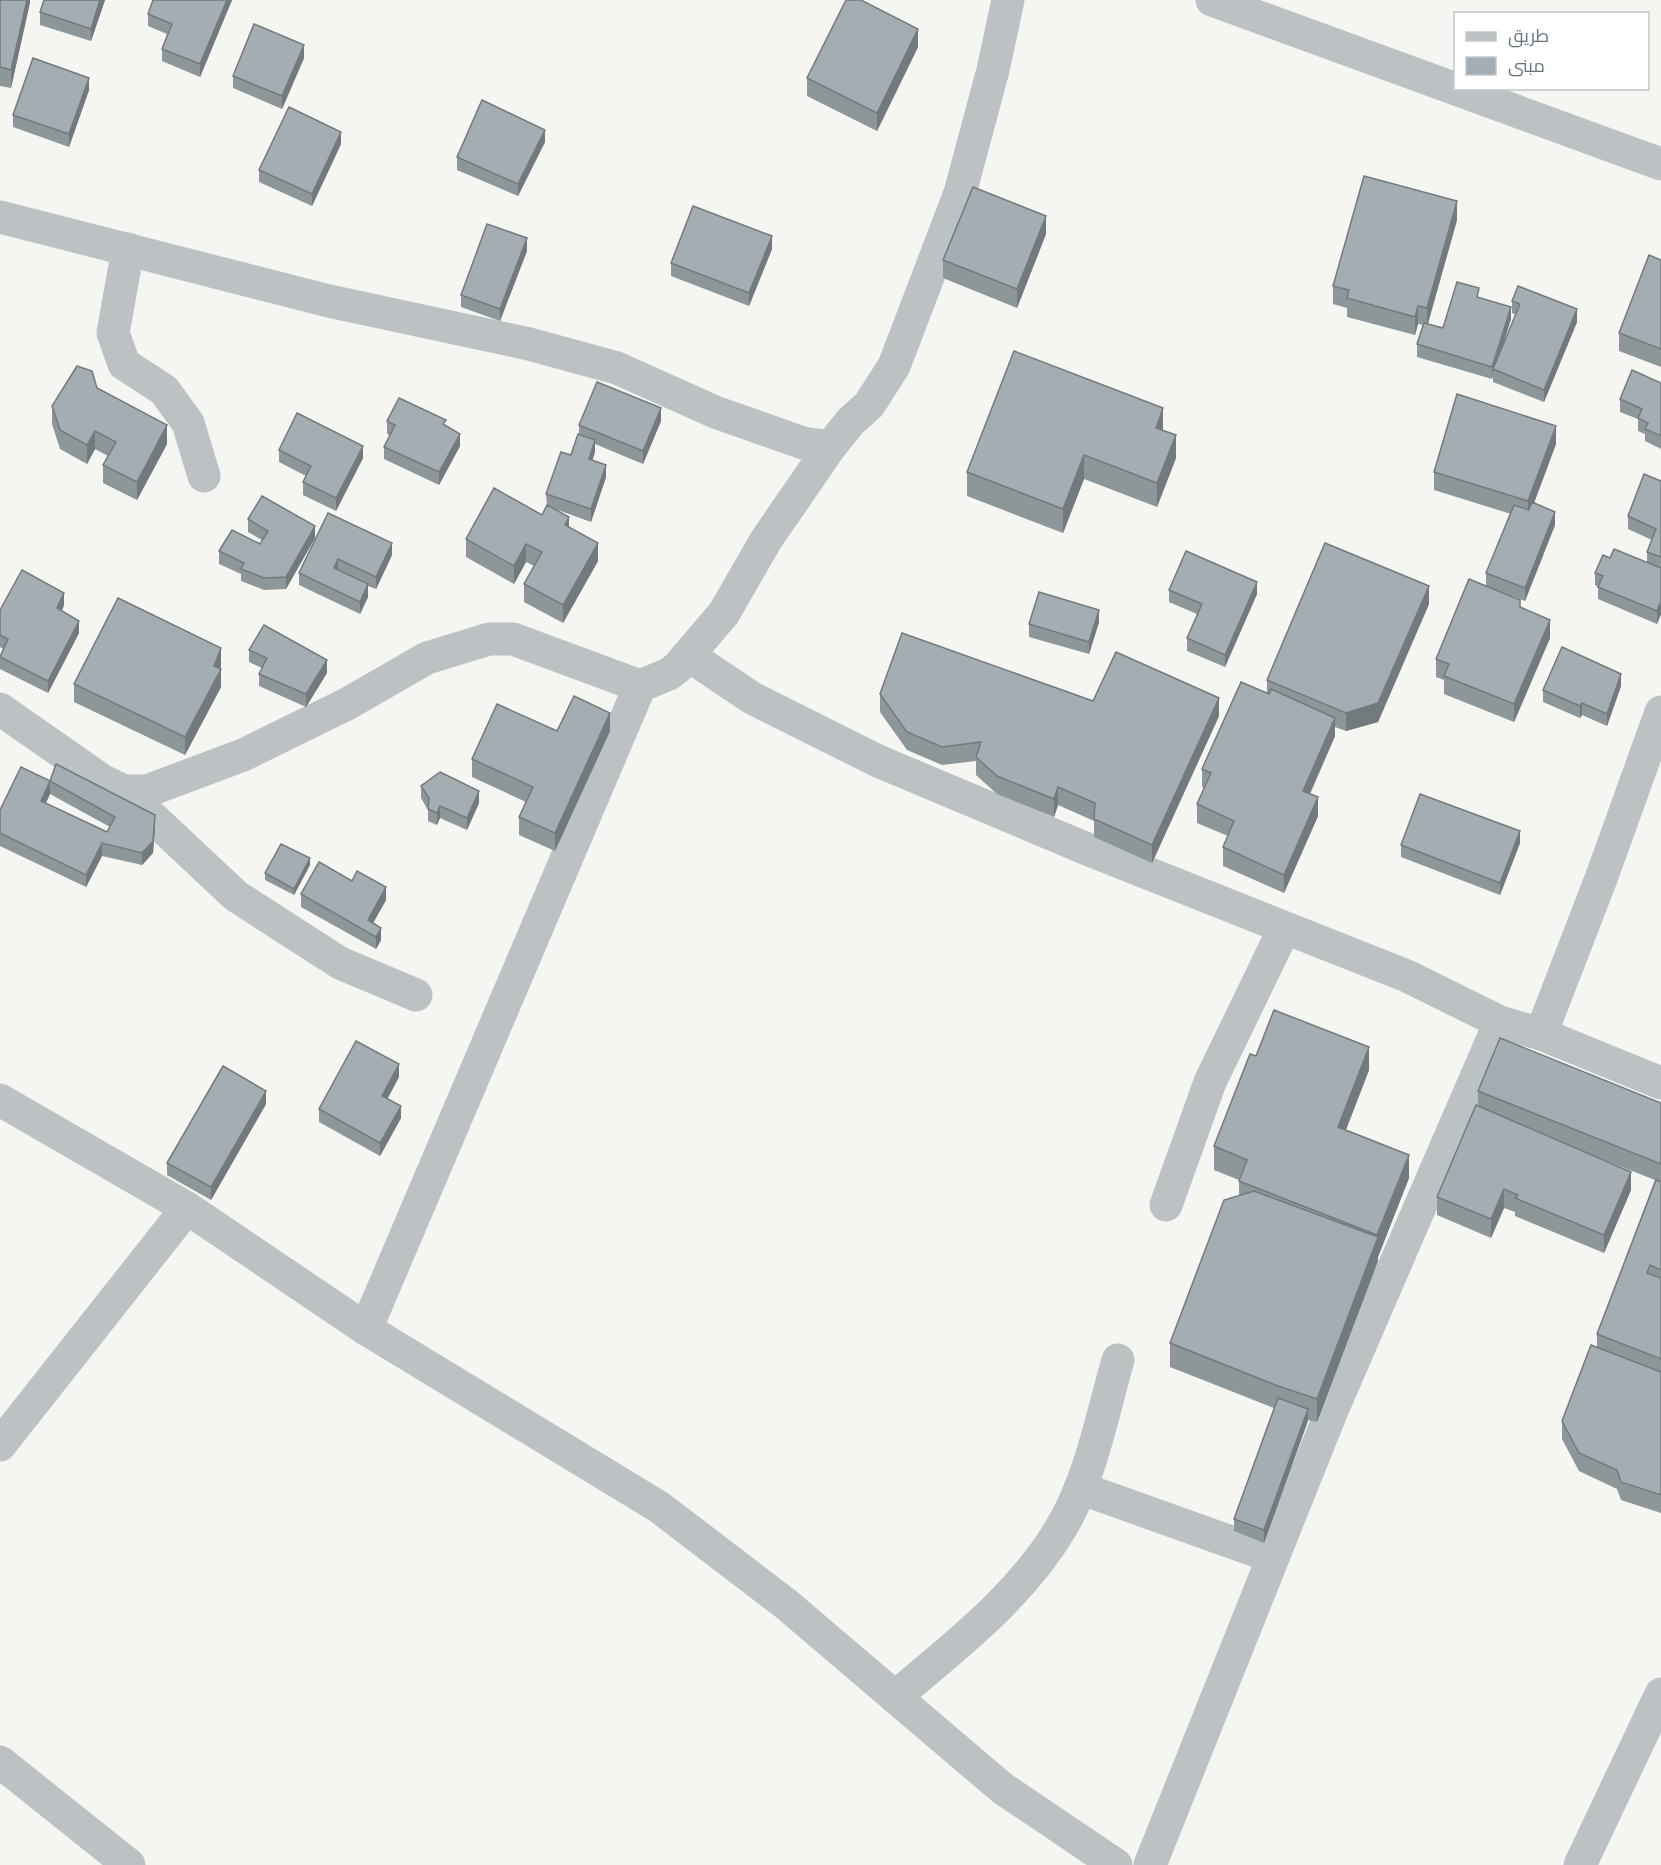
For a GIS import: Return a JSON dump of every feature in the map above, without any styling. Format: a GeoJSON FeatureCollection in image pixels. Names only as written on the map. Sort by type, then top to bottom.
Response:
{"type":"FeatureCollection","features":[{"type":"Feature","properties":{"kind":"street"},"geometry":{"type":"LineString","coordinates":[[124,791],[147,790],[169,784],[243,755],[347,704],[410,666],[454,648],[489,639],[513,639],[640,686],[669,674],[724,613],[766,540],[830,447],[851,420],[869,405],[894,366],[960,193],[993,70],[1008,0]]}},
{"type":"Feature","properties":{"kind":"street"},"geometry":{"type":"LineString","coordinates":[[1212,0],[1454,88]]}},
{"type":"Feature","properties":{"kind":"street"},"geometry":{"type":"LineString","coordinates":[[1458,90],[1661,164]]}},
{"type":"Feature","properties":{"kind":"street"},"geometry":{"type":"LineString","coordinates":[[0,217],[329,302],[529,344],[617,368],[715,412],[803,443],[830,447]]}},
{"type":"Feature","properties":{"kind":"street"},"geometry":{"type":"LineString","coordinates":[[128,249],[113,333],[124,364],[164,390],[188,423],[204,476]]}},
{"type":"Feature","properties":{"kind":"street"},"geometry":{"type":"LineString","coordinates":[[688,655],[752,698],[878,761],[1284,929],[1407,976],[1500,1022],[1541,1034],[1661,1083]]}},
{"type":"Feature","properties":{"kind":"street"},"geometry":{"type":"LineString","coordinates":[[366,1329],[640,686]]}},
{"type":"Feature","properties":{"kind":"street"},"geometry":{"type":"LineString","coordinates":[[0,709],[104,780],[124,791],[236,896],[340,963],[416,995]]}},
{"type":"Feature","properties":{"kind":"street"},"geometry":{"type":"LineString","coordinates":[[1541,1034],[1602,876],[1661,712]]}},
{"type":"Feature","properties":{"kind":"street"},"geometry":{"type":"LineString","coordinates":[[1167,1205],[1210,1082],[1284,929]]}},
{"type":"Feature","properties":{"kind":"street"},"geometry":{"type":"LineString","coordinates":[[1150,1865],[1330,1415],[1500,1022]]}},
{"type":"Feature","properties":{"kind":"street"},"geometry":{"type":"LineString","coordinates":[[0,1100],[187,1208],[366,1329],[659,1507],[786,1604],[1002,1788],[1116,1865]]}},
{"type":"Feature","properties":{"kind":"street"},"geometry":{"type":"LineString","coordinates":[[0,1445],[187,1208]]}},
{"type":"Feature","properties":{"kind":"street"},"geometry":{"type":"LineString","coordinates":[[895,1697],[995,1610],[1032,1568],[1061,1528],[1080,1488],[1118,1360]]}},
{"type":"Feature","properties":{"kind":"street"},"geometry":{"type":"LineString","coordinates":[[1080,1488],[1273,1557]]}},
{"type":"Feature","properties":{"kind":"street"},"geometry":{"type":"LineString","coordinates":[[1580,1865],[1661,1694]]}},
{"type":"Feature","properties":{"kind":"street"},"geometry":{"type":"LineString","coordinates":[[0,1762],[129,1865]]}},
{"type":"Feature","properties":{"kind":"building"},"geometry":{"type":"Polygon","coordinates":[[[0,0],[27,0],[11,70],[0,67],[0,0]]]}},
{"type":"Feature","properties":{"kind":"building"},"geometry":{"type":"Polygon","coordinates":[[[44,0],[100,0],[91,29],[40,12],[44,0]]]}},
{"type":"Feature","properties":{"kind":"building"},"geometry":{"type":"Polygon","coordinates":[[[153,0],[227,0],[200,64],[162,49],[172,24],[148,14],[153,0]]]}},
{"type":"Feature","properties":{"kind":"building"},"geometry":{"type":"Polygon","coordinates":[[[846,0],[861,0],[918,29],[877,113],[807,78],[846,0]]]}},
{"type":"Feature","properties":{"kind":"building"},"geometry":{"type":"Polygon","coordinates":[[[254,24],[304,45],[282,96],[233,76],[254,24]]]}},
{"type":"Feature","properties":{"kind":"building"},"geometry":{"type":"Polygon","coordinates":[[[33,58],[89,78],[69,134],[13,115],[33,58]]]}},
{"type":"Feature","properties":{"kind":"building"},"geometry":{"type":"Polygon","coordinates":[[[482,100],[545,130],[518,184],[457,157],[482,100]]]}},
{"type":"Feature","properties":{"kind":"building"},"geometry":{"type":"Polygon","coordinates":[[[289,107],[341,132],[312,194],[259,170],[289,107]]]}},
{"type":"Feature","properties":{"kind":"building"},"geometry":{"type":"Polygon","coordinates":[[[1364,176],[1457,201],[1427,308],[1418,306],[1415,317],[1347,298],[1349,290],[1333,286],[1364,176]]]}},
{"type":"Feature","properties":{"kind":"building"},"geometry":{"type":"Polygon","coordinates":[[[973,187],[1046,216],[1017,289],[943,260],[973,187]]]}},
{"type":"Feature","properties":{"kind":"building"},"geometry":{"type":"Polygon","coordinates":[[[693,206],[772,236],[749,293],[671,263],[693,206]]]}},
{"type":"Feature","properties":{"kind":"building"},"geometry":{"type":"Polygon","coordinates":[[[487,224],[527,238],[500,309],[461,295],[487,224]]]}},
{"type":"Feature","properties":{"kind":"building"},"geometry":{"type":"Polygon","coordinates":[[[1649,255],[1661,260],[1661,349],[1619,333],[1649,255]]]}},
{"type":"Feature","properties":{"kind":"building"},"geometry":{"type":"Polygon","coordinates":[[[1457,282],[1479,288],[1477,297],[1511,307],[1492,367],[1417,344],[1424,323],[1443,328],[1457,282]]]}},
{"type":"Feature","properties":{"kind":"building"},"geometry":{"type":"Polygon","coordinates":[[[1518,286],[1577,309],[1544,390],[1493,369],[1520,304],[1512,301],[1518,286]]]}},
{"type":"Feature","properties":{"kind":"building"},"geometry":{"type":"Polygon","coordinates":[[[1014,351],[1163,408],[1156,428],[1176,435],[1157,483],[1084,455],[1063,509],[967,472],[1014,351]]]}},
{"type":"Feature","properties":{"kind":"building"},"geometry":{"type":"Polygon","coordinates":[[[77,366],[92,371],[97,388],[167,425],[137,482],[103,465],[116,442],[95,431],[87,445],[60,430],[52,406],[77,366]]]}},
{"type":"Feature","properties":{"kind":"building"},"geometry":{"type":"Polygon","coordinates":[[[1632,370],[1661,383],[1661,436],[1645,429],[1648,423],[1638,418],[1642,409],[1620,399],[1632,370]]]}},
{"type":"Feature","properties":{"kind":"building"},"geometry":{"type":"Polygon","coordinates":[[[597,382],[661,408],[643,451],[579,425],[597,382]]]}},
{"type":"Feature","properties":{"kind":"building"},"geometry":{"type":"Polygon","coordinates":[[[1457,394],[1556,426],[1528,501],[1434,472],[1457,394]]]}},
{"type":"Feature","properties":{"kind":"building"},"geometry":{"type":"Polygon","coordinates":[[[399,398],[446,420],[443,424],[460,434],[439,472],[384,447],[395,425],[387,421],[399,398]]]}},
{"type":"Feature","properties":{"kind":"building"},"geometry":{"type":"Polygon","coordinates":[[[297,413],[363,446],[336,498],[303,482],[311,466],[279,450],[297,413]]]}},
{"type":"Feature","properties":{"kind":"building"},"geometry":{"type":"Polygon","coordinates":[[[578,434],[595,440],[589,459],[606,465],[591,509],[546,494],[561,452],[571,455],[578,434]]]}},
{"type":"Feature","properties":{"kind":"building"},"geometry":{"type":"Polygon","coordinates":[[[1644,474],[1661,481],[1661,557],[1647,552],[1656,529],[1628,516],[1644,474]]]}},
{"type":"Feature","properties":{"kind":"building"},"geometry":{"type":"Polygon","coordinates":[[[494,488],[542,515],[547,505],[569,517],[565,525],[598,543],[563,605],[524,584],[542,552],[526,544],[514,566],[466,539],[494,488]]]}},
{"type":"Feature","properties":{"kind":"building"},"geometry":{"type":"Polygon","coordinates":[[[262,496],[315,526],[286,577],[264,578],[241,569],[244,563],[219,551],[232,530],[260,544],[268,531],[248,519],[262,496]]]}},
{"type":"Feature","properties":{"kind":"building"},"geometry":{"type":"Polygon","coordinates":[[[1532,502],[1555,512],[1525,588],[1486,573],[1514,505],[1529,510],[1532,502]]]}},
{"type":"Feature","properties":{"kind":"building"},"geometry":{"type":"Polygon","coordinates":[[[328,513],[392,543],[376,577],[338,559],[334,568],[368,584],[360,602],[299,573],[328,513]]]}},
{"type":"Feature","properties":{"kind":"building"},"geometry":{"type":"Polygon","coordinates":[[[1325,543],[1429,586],[1378,703],[1346,713],[1267,680],[1325,543]]]}},
{"type":"Feature","properties":{"kind":"building"},"geometry":{"type":"Polygon","coordinates":[[[1614,549],[1661,568],[1661,601],[1657,611],[1598,587],[1603,576],[1595,573],[1603,555],[1610,558],[1614,549]]]}},
{"type":"Feature","properties":{"kind":"building"},"geometry":{"type":"Polygon","coordinates":[[[1186,551],[1257,582],[1225,655],[1187,638],[1202,604],[1169,590],[1186,551]]]}},
{"type":"Feature","properties":{"kind":"building"},"geometry":{"type":"Polygon","coordinates":[[[22,570],[64,593],[57,608],[79,621],[48,681],[0,657],[8,639],[0,635],[0,610],[22,570]]]}},
{"type":"Feature","properties":{"kind":"building"},"geometry":{"type":"Polygon","coordinates":[[[1469,579],[1520,600],[1520,607],[1550,620],[1514,704],[1444,676],[1449,664],[1436,659],[1469,579]]]}},
{"type":"Feature","properties":{"kind":"building"},"geometry":{"type":"Polygon","coordinates":[[[1039,592],[1099,610],[1089,642],[1029,624],[1039,592]]]}},
{"type":"Feature","properties":{"kind":"building"},"geometry":{"type":"Polygon","coordinates":[[[118,598],[221,648],[214,666],[221,669],[185,737],[74,684],[118,598]]]}},
{"type":"Feature","properties":{"kind":"building"},"geometry":{"type":"Polygon","coordinates":[[[264,625],[327,660],[306,694],[259,674],[267,658],[249,650],[264,625]]]}},
{"type":"Feature","properties":{"kind":"building"},"geometry":{"type":"Polygon","coordinates":[[[902,633],[1093,701],[1116,652],[1219,698],[1152,845],[1094,819],[1095,803],[1058,787],[1054,799],[997,776],[976,757],[981,742],[942,747],[907,732],[880,694],[902,633]]]}},
{"type":"Feature","properties":{"kind":"building"},"geometry":{"type":"Polygon","coordinates":[[[1562,647],[1621,674],[1607,714],[1582,703],[1580,706],[1543,690],[1562,647]]]}},
{"type":"Feature","properties":{"kind":"building"},"geometry":{"type":"Polygon","coordinates":[[[1241,682],[1269,694],[1271,689],[1335,718],[1303,791],[1318,797],[1284,875],[1223,847],[1234,821],[1197,804],[1211,773],[1202,769],[1241,682]]]}},
{"type":"Feature","properties":{"kind":"building"},"geometry":{"type":"Polygon","coordinates":[[[574,696],[610,713],[555,833],[519,817],[533,787],[472,759],[497,704],[557,731],[574,696]]]}},
{"type":"Feature","properties":{"kind":"building"},"geometry":{"type":"Polygon","coordinates":[[[56,764],[155,815],[153,841],[142,853],[102,843],[86,875],[0,833],[0,810],[21,767],[50,781],[56,764]],[[50,781],[41,801],[107,832],[115,817],[50,781]]]}},
{"type":"Feature","properties":{"kind":"building"},"geometry":{"type":"Polygon","coordinates":[[[440,772],[479,791],[467,818],[440,806],[437,813],[428,809],[429,798],[421,786],[440,772]]]}},
{"type":"Feature","properties":{"kind":"building"},"geometry":{"type":"Polygon","coordinates":[[[1420,794],[1520,831],[1500,883],[1401,845],[1420,794]]]}},
{"type":"Feature","properties":{"kind":"building"},"geometry":{"type":"Polygon","coordinates":[[[281,844],[310,858],[294,889],[265,873],[281,844]]]}},
{"type":"Feature","properties":{"kind":"building"},"geometry":{"type":"Polygon","coordinates":[[[319,862],[352,881],[357,871],[386,887],[368,920],[381,928],[376,937],[301,894],[319,862]]]}},
{"type":"Feature","properties":{"kind":"building"},"geometry":{"type":"Polygon","coordinates":[[[1274,1010],[1369,1047],[1338,1127],[1409,1155],[1377,1235],[1239,1181],[1247,1160],[1214,1146],[1250,1054],[1256,1056],[1274,1010]]]}},
{"type":"Feature","properties":{"kind":"building"},"geometry":{"type":"Polygon","coordinates":[[[1500,1038],[1661,1103],[1661,1164],[1478,1091],[1500,1038]]]}},
{"type":"Feature","properties":{"kind":"building"},"geometry":{"type":"Polygon","coordinates":[[[356,1041],[399,1064],[382,1096],[401,1106],[380,1143],[319,1109],[356,1041]]]}},
{"type":"Feature","properties":{"kind":"building"},"geometry":{"type":"Polygon","coordinates":[[[223,1066],[266,1091],[211,1187],[167,1163],[223,1066]]]}},
{"type":"Feature","properties":{"kind":"building"},"geometry":{"type":"Polygon","coordinates":[[[1476,1105],[1631,1172],[1604,1235],[1515,1198],[1518,1195],[1504,1189],[1491,1219],[1437,1197],[1476,1105]]]}},
{"type":"Feature","properties":{"kind":"building"},"geometry":{"type":"Polygon","coordinates":[[[1656,1180],[1661,1182],[1661,1270],[1650,1265],[1647,1273],[1661,1278],[1661,1359],[1597,1334],[1656,1180]]]}},
{"type":"Feature","properties":{"kind":"building"},"geometry":{"type":"Polygon","coordinates":[[[1254,1191],[1378,1237],[1317,1399],[1170,1343],[1224,1200],[1254,1191]]]}},
{"type":"Feature","properties":{"kind":"building"},"geometry":{"type":"Polygon","coordinates":[[[1591,1345],[1661,1372],[1661,1495],[1621,1482],[1617,1470],[1579,1453],[1562,1421],[1591,1345]]]}},
{"type":"Feature","properties":{"kind":"building"},"geometry":{"type":"Polygon","coordinates":[[[1278,1398],[1308,1409],[1264,1530],[1234,1519],[1278,1398]]]}}]}
